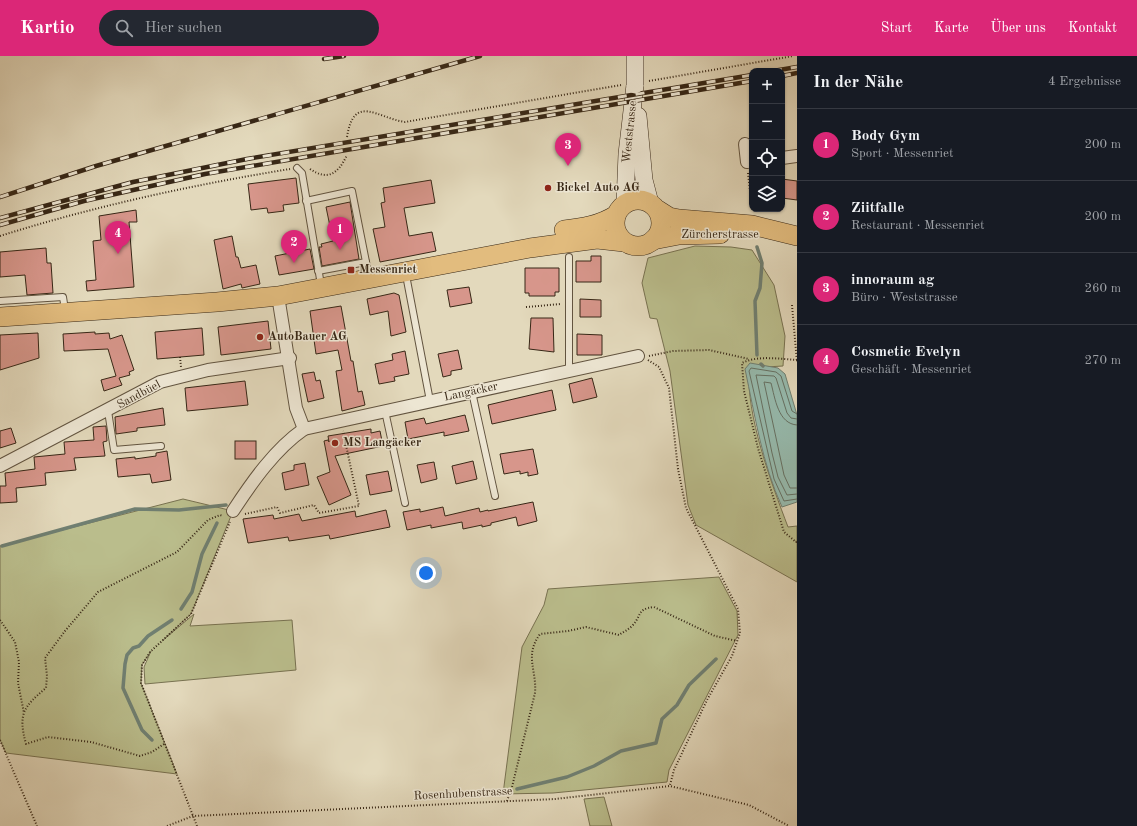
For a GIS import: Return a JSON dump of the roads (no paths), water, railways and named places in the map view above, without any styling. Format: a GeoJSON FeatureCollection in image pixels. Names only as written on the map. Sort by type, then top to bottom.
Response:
{"type":"FeatureCollection","features":[{"type":"Feature","properties":{"kind":"main road","name":"Weststrasse"},"geometry":{"type":"LineString","coordinates":[[620,209],[634,84],[635,56]]}},
{"type":"Feature","properties":{"kind":"main road","name":"Weststrasse"},"geometry":{"type":"LineString","coordinates":[[634,84],[644,180],[654,206]]}},
{"type":"Feature","properties":{"kind":"main road"},"geometry":{"type":"LineString","coordinates":[[0,317],[217,302],[278,296],[320,279],[368,270],[406,272],[522,245],[597,239],[624,242],[636,246],[648,244],[653,240],[658,235],[661,223],[654,206],[637,199],[620,209],[604,222],[594,226],[551,232],[522,245]]}},
{"type":"Feature","properties":{"kind":"main road","name":"Zürcherstrasse"},"geometry":{"type":"LineString","coordinates":[[654,206],[669,217],[679,220],[752,225],[792,235]]}},
{"type":"Feature","properties":{"kind":"main road"},"geometry":{"type":"LineString","coordinates":[[620,209],[615,229],[624,242]]}},
{"type":"Feature","properties":{"kind":"main road","name":"Zürcherstrasse"},"geometry":{"type":"LineString","coordinates":[[653,240],[679,235],[792,235]]}},
{"type":"Feature","properties":{"kind":"street"},"geometry":{"type":"LineString","coordinates":[[744,144],[749,162]]}},
{"type":"Feature","properties":{"kind":"street"},"geometry":{"type":"LineString","coordinates":[[785,158],[797,156]]}},
{"type":"Feature","properties":{"kind":"street"},"geometry":{"type":"LineString","coordinates":[[278,296],[290,358],[296,408],[304,428]]}},
{"type":"Feature","properties":{"kind":"street","name":"Langäcker"},"geometry":{"type":"LineString","coordinates":[[232,514],[248,488],[290,439],[304,428],[638,356]]}},
{"type":"Feature","properties":{"kind":"street","name":"Sandbüel"},"geometry":{"type":"LineString","coordinates":[[0,466],[108,411],[160,382],[208,370],[290,358]]}},
{"type":"Feature","properties":{"kind":"lane"},"geometry":{"type":"LineString","coordinates":[[297,168],[302,173],[320,279]]}},
{"type":"Feature","properties":{"kind":"lane"},"geometry":{"type":"LineString","coordinates":[[306,201],[352,191],[368,270]]}},
{"type":"Feature","properties":{"kind":"lane"},"geometry":{"type":"LineString","coordinates":[[569,257],[569,372]]}},
{"type":"Feature","properties":{"kind":"lane"},"geometry":{"type":"LineString","coordinates":[[406,272],[430,401]]}},
{"type":"Feature","properties":{"kind":"lane"},"geometry":{"type":"LineString","coordinates":[[0,301],[63,297],[65,312]]}},
{"type":"Feature","properties":{"kind":"lane"},"geometry":{"type":"LineString","coordinates":[[472,392],[494,496]]}},
{"type":"Feature","properties":{"kind":"lane"},"geometry":{"type":"LineString","coordinates":[[385,410],[405,503]]}},
{"type":"Feature","properties":{"kind":"lane"},"geometry":{"type":"LineString","coordinates":[[108,411],[114,450],[161,446]]}},
{"type":"Feature","properties":{"kind":"water"},"geometry":{"type":"Polygon","coordinates":[[[750,363],[778,368],[785,374],[797,415],[797,502],[782,507],[769,473],[756,422],[745,369],[750,363]]]}},
{"type":"Feature","properties":{"kind":"waterway"},"geometry":{"type":"LineString","coordinates":[[757,247],[762,263],[760,288],[755,301],[757,355]]}},
{"type":"Feature","properties":{"kind":"waterway"},"geometry":{"type":"LineString","coordinates":[[2,546],[135,509],[179,510],[226,505]]}},
{"type":"Feature","properties":{"kind":"waterway"},"geometry":{"type":"LineString","coordinates":[[181,609],[192,592],[202,554],[217,523]]}},
{"type":"Feature","properties":{"kind":"waterway"},"geometry":{"type":"LineString","coordinates":[[152,740],[142,730],[123,688],[125,664],[127,655],[133,648],[139,646],[148,636],[172,620]]}},
{"type":"Feature","properties":{"kind":"waterway"},"geometry":{"type":"LineString","coordinates":[[517,789],[567,777],[594,766],[621,751],[656,743],[662,719],[677,705],[689,685],[716,659]]}},
{"type":"Feature","properties":{"kind":"railway"},"geometry":{"type":"LineString","coordinates":[[324,59],[344,56]]}},
{"type":"Feature","properties":{"kind":"railway"},"geometry":{"type":"LineString","coordinates":[[0,197],[96,166],[480,56]]}},
{"type":"Feature","properties":{"kind":"railway"},"geometry":{"type":"LineString","coordinates":[[785,69],[797,67]]}},
{"type":"Feature","properties":{"kind":"railway"},"geometry":{"type":"LineString","coordinates":[[785,75],[797,73]]}},
{"type":"Feature","properties":{"kind":"railway"},"geometry":{"type":"LineString","coordinates":[[0,218],[133,182],[247,159],[749,75]]}},
{"type":"Feature","properties":{"kind":"railway"},"geometry":{"type":"LineString","coordinates":[[0,225],[84,201],[205,174],[749,82]]}},
{"type":"Feature","properties":{"kind":"place","name":"innoraum ag"},"geometry":{"type":"Point","coordinates":[568,166]}},
{"type":"Feature","properties":{"kind":"place","name":"Bickel Auto AG"},"geometry":{"type":"Point","coordinates":[548,188]}},
{"type":"Feature","properties":{"kind":"place","name":"Body Gym"},"geometry":{"type":"Point","coordinates":[340,250]}},
{"type":"Feature","properties":{"kind":"place","name":"Cosmetic Evelyn"},"geometry":{"type":"Point","coordinates":[118,254]}},
{"type":"Feature","properties":{"kind":"place","name":"Ziitfalle"},"geometry":{"type":"Point","coordinates":[294,263]}},
{"type":"Feature","properties":{"kind":"place","name":"Messenriet"},"geometry":{"type":"Point","coordinates":[351,270]}},
{"type":"Feature","properties":{"kind":"place","name":"AutoBauer AG"},"geometry":{"type":"Point","coordinates":[260,337]}},
{"type":"Feature","properties":{"kind":"place","name":"MS Langäcker"},"geometry":{"type":"Point","coordinates":[335,443]}}]}
